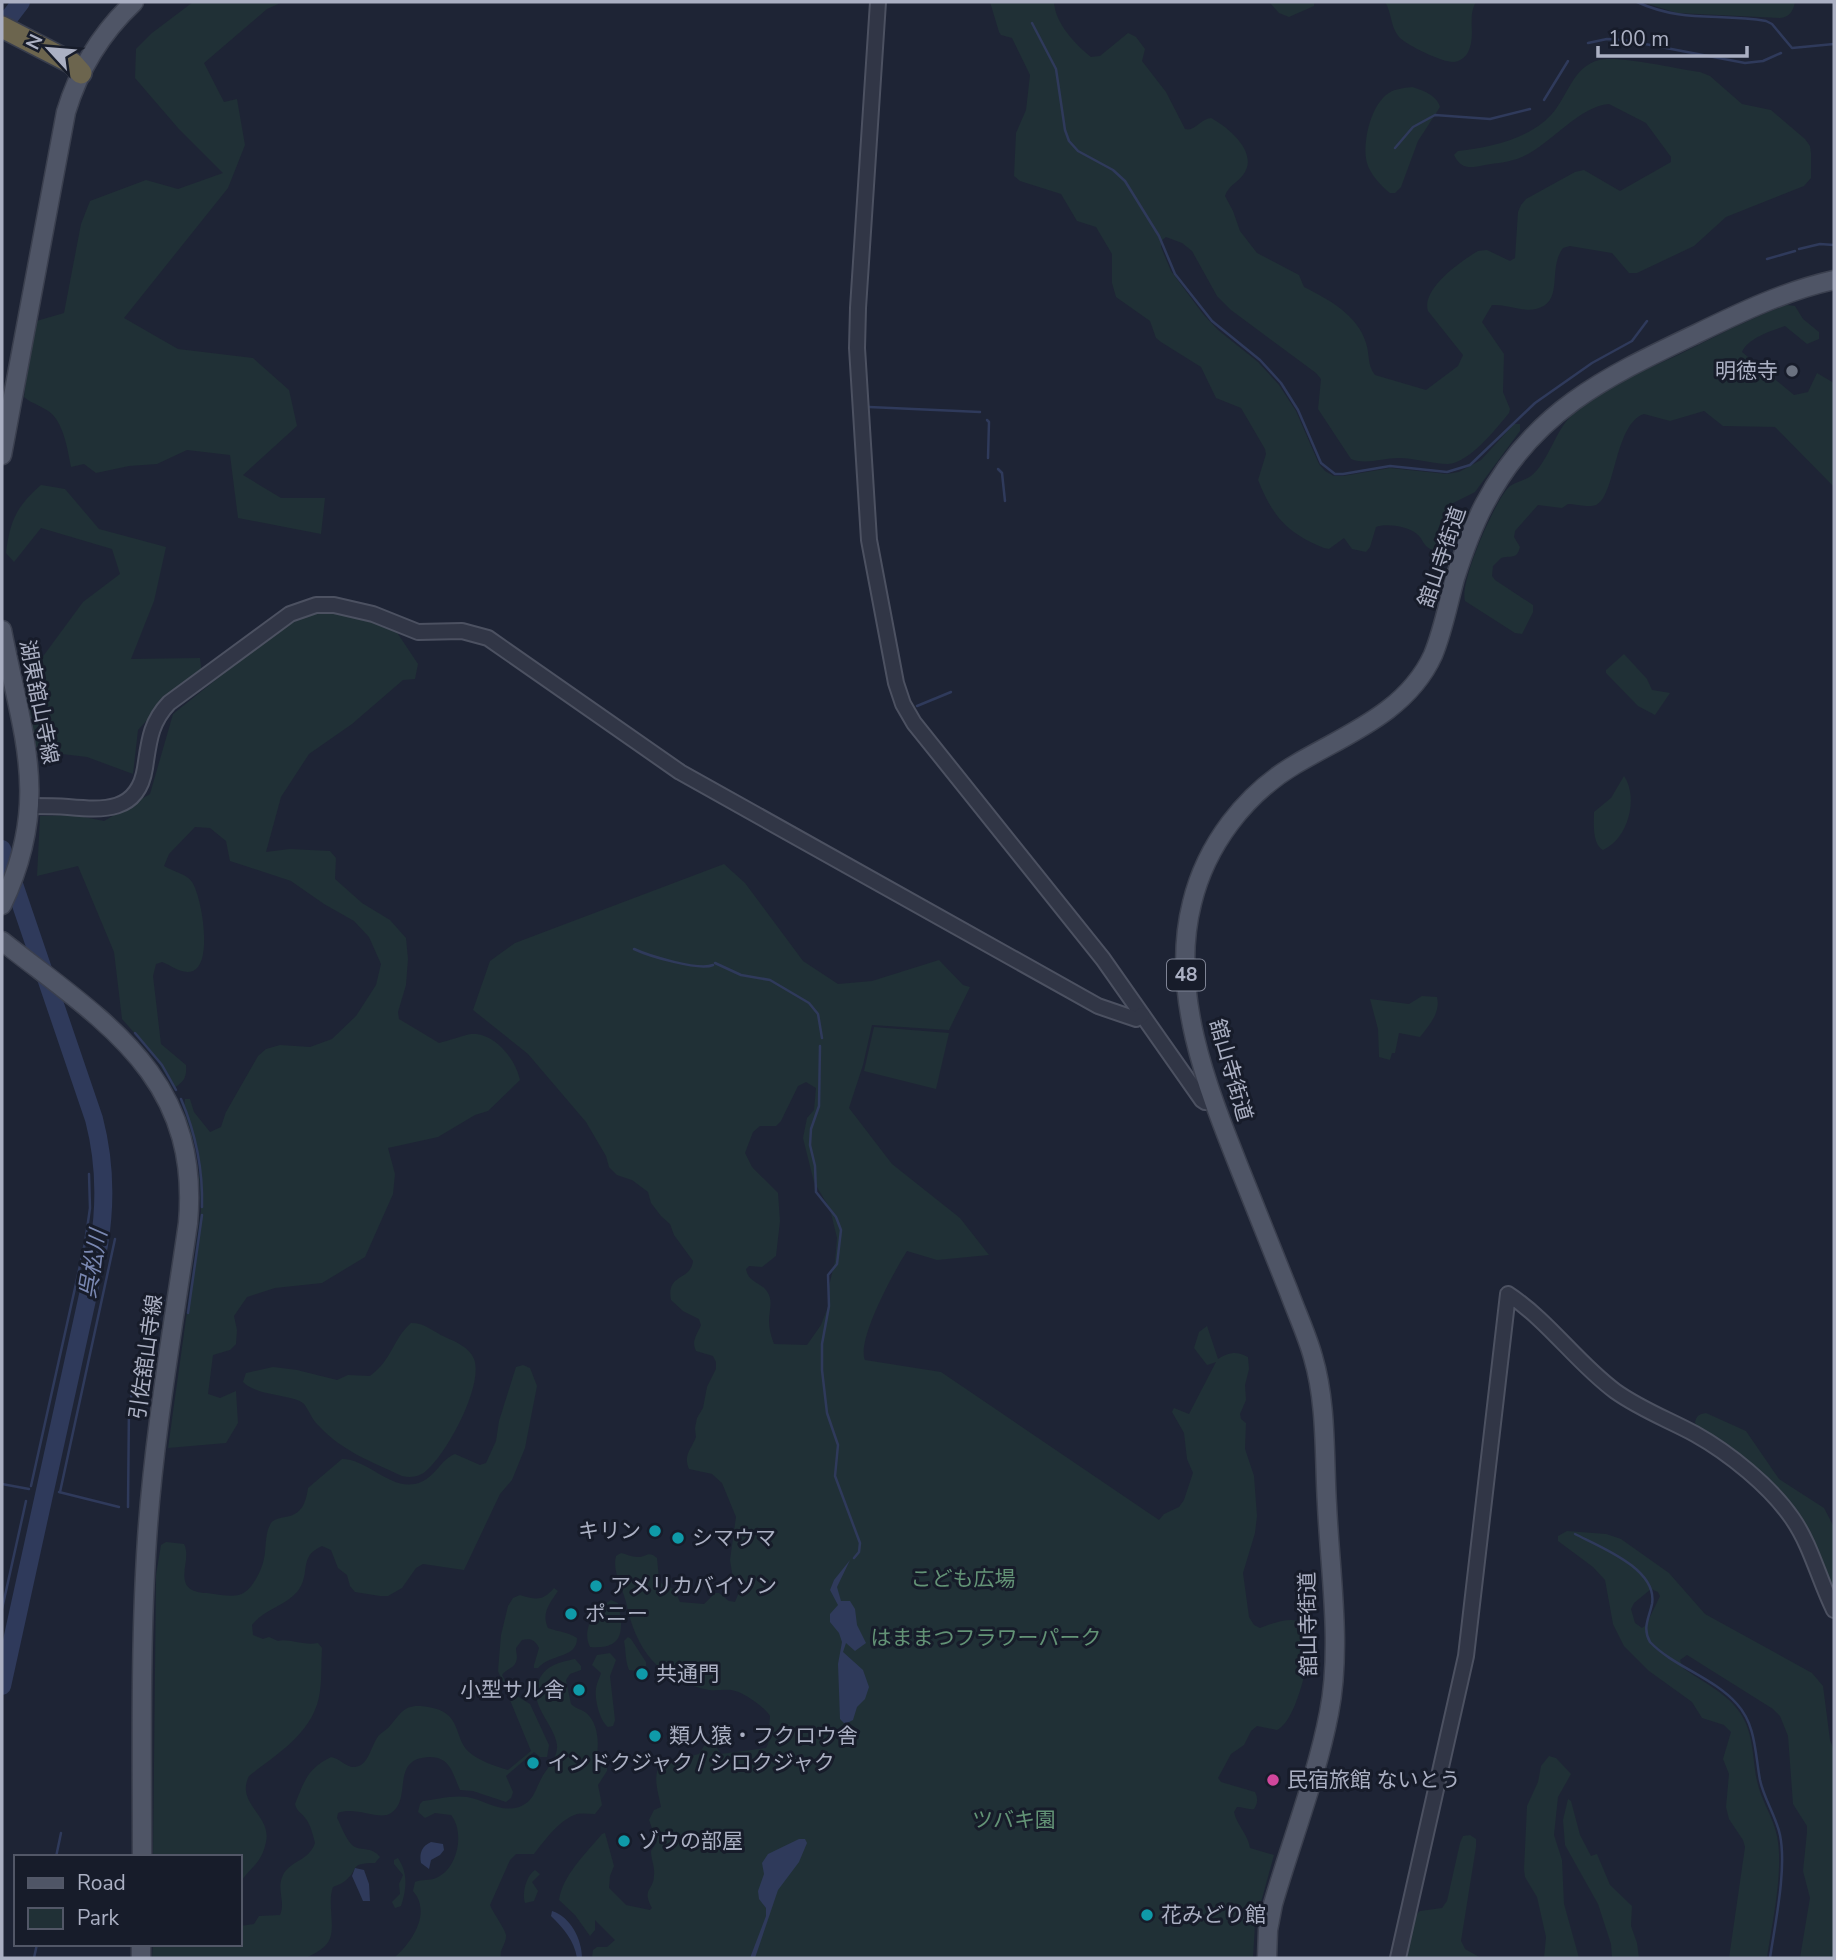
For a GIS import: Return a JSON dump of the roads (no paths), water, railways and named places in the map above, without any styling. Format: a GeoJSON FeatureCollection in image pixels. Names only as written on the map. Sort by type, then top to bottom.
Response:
{"type":"FeatureCollection","features":[{"type":"Feature","properties":{"kind":"highway"},"geometry":{"type":"LineString","coordinates":[[7,34],[72,64],[81,73]]}},
{"type":"Feature","properties":{"kind":"main road"},"geometry":{"type":"LineString","coordinates":[[2,455],[71,94],[109,28],[134,2]]}},
{"type":"Feature","properties":{"kind":"main road","name":"舘山寺街道"},"geometry":{"type":"LineString","coordinates":[[1267,1958],[1273,1904],[1322,1741],[1333,1683],[1334,1645],[1322,1410],[1319,1383],[1309,1344],[1214,1101],[1199,1053],[1191,1011],[1185,950],[1192,903],[1202,873],[1216,844],[1234,817],[1256,794],[1280,774],[1383,714],[1412,688],[1433,655],[1462,559],[1482,509],[1510,464],[1545,423],[1587,390],[1634,364],[1761,303],[1834,280]]}},
{"type":"Feature","properties":{"kind":"main road","name":"湖東舘山寺線"},"geometry":{"type":"LineString","coordinates":[[2,630],[27,749],[30,806],[18,866],[4,899]]}},
{"type":"Feature","properties":{"kind":"main road","name":"引佐舘山寺線"},"geometry":{"type":"LineString","coordinates":[[2,941],[121,1036],[152,1073],[179,1129],[189,1176],[188,1223],[155,1458],[147,1535],[143,1613],[142,1855]]}},
{"type":"Feature","properties":{"kind":"street"},"geometry":{"type":"LineString","coordinates":[[878,2],[857,341],[868,530],[896,683],[903,704],[914,723],[1097,951],[1202,1100],[1214,1101]]}},
{"type":"Feature","properties":{"kind":"street"},"geometry":{"type":"LineString","coordinates":[[30,806],[100,810],[124,802],[140,784],[150,731],[169,703],[290,614],[316,605],[343,607],[381,616],[418,632],[462,631],[488,638],[680,772],[1098,1006],[1136,1019],[1142,1015]]}},
{"type":"Feature","properties":{"kind":"street"},"geometry":{"type":"LineString","coordinates":[[1398,1958],[1464,1663],[1508,1294],[1533,1312],[1616,1391],[1721,1450],[1776,1499],[1799,1528],[1834,1610]]}},
{"type":"Feature","properties":{"kind":"water"},"geometry":{"type":"Polygon","coordinates":[[[850,1560],[837,1587],[841,1601],[850,1601],[855,1609],[857,1625],[866,1643],[855,1651],[846,1643],[843,1652],[863,1670],[869,1687],[853,1720],[845,1724],[840,1719],[838,1664],[842,1642],[830,1622],[830,1614],[838,1605],[830,1590],[834,1580],[850,1560]]]}},
{"type":"Feature","properties":{"kind":"water"},"geometry":{"type":"Polygon","coordinates":[[[799,1839],[805,1839],[807,1843],[799,1862],[778,1890],[755,1958],[750,1958],[766,1916],[766,1908],[759,1899],[758,1891],[764,1874],[762,1863],[768,1854],[799,1839]]]}},
{"type":"Feature","properties":{"kind":"water"},"geometry":{"type":"Polygon","coordinates":[[[431,1842],[443,1844],[444,1850],[431,1860],[429,1869],[421,1863],[420,1856],[423,1848],[431,1842]]]}},
{"type":"Feature","properties":{"kind":"water"},"geometry":{"type":"Polygon","coordinates":[[[355,1868],[364,1870],[369,1884],[370,1901],[363,1901],[352,1876],[355,1868]]]}},
{"type":"Feature","properties":{"kind":"water"},"geometry":{"type":"Polygon","coordinates":[[[552,1911],[565,1918],[574,1930],[582,1958],[577,1958],[568,1935],[551,1916],[552,1911]]]}},
{"type":"Feature","properties":{"kind":"waterway","name":"呉松川"},"geometry":{"type":"LineString","coordinates":[[2,27],[21,2]]}},
{"type":"Feature","properties":{"kind":"waterway"},"geometry":{"type":"LineString","coordinates":[[1637,2],[1670,13],[1766,21],[1772,24],[1792,48],[1834,44]]}},
{"type":"Feature","properties":{"kind":"waterway"},"geometry":{"type":"LineString","coordinates":[[1032,23],[1056,69],[1069,141],[1078,151],[1113,170],[1125,181],[1159,236],[1175,274],[1212,321],[1260,360],[1281,383],[1298,410],[1321,463],[1335,474],[1390,466],[1447,472],[1470,465],[1535,403],[1592,363],[1632,341],[1647,321]]}},
{"type":"Feature","properties":{"kind":"waterway"},"geometry":{"type":"LineString","coordinates":[[1588,43],[1607,39],[1624,40],[1745,63],[1763,61],[1781,53]]}},
{"type":"Feature","properties":{"kind":"waterway"},"geometry":{"type":"LineString","coordinates":[[1544,100],[1568,61]]}},
{"type":"Feature","properties":{"kind":"waterway"},"geometry":{"type":"LineString","coordinates":[[1395,148],[1413,127],[1435,115],[1490,119],[1530,109]]}},
{"type":"Feature","properties":{"kind":"waterway"},"geometry":{"type":"LineString","coordinates":[[1799,249],[1820,244],[1834,245]]}},
{"type":"Feature","properties":{"kind":"waterway"},"geometry":{"type":"LineString","coordinates":[[1767,259],[1795,251]]}},
{"type":"Feature","properties":{"kind":"waterway"},"geometry":{"type":"LineString","coordinates":[[869,407],[980,412]]}},
{"type":"Feature","properties":{"kind":"waterway"},"geometry":{"type":"LineString","coordinates":[[987,420],[988,458]]}},
{"type":"Feature","properties":{"kind":"waterway"},"geometry":{"type":"LineString","coordinates":[[998,469],[1002,473],[1005,501]]}},
{"type":"Feature","properties":{"kind":"waterway"},"geometry":{"type":"LineString","coordinates":[[917,706],[951,692]]}},
{"type":"Feature","properties":{"kind":"waterway","name":"呉松川"},"geometry":{"type":"LineString","coordinates":[[2,849],[94,1119],[102,1166],[103,1197],[99,1245],[2,1686]]}},
{"type":"Feature","properties":{"kind":"waterway"},"geometry":{"type":"LineString","coordinates":[[634,949],[686,964],[713,965]]}},
{"type":"Feature","properties":{"kind":"waterway"},"geometry":{"type":"LineString","coordinates":[[715,963],[741,975],[770,980],[809,1003],[818,1014],[822,1038]]}},
{"type":"Feature","properties":{"kind":"waterway"},"geometry":{"type":"LineString","coordinates":[[135,1033],[162,1065],[176,1090]]}},
{"type":"Feature","properties":{"kind":"waterway"},"geometry":{"type":"LineString","coordinates":[[820,1046],[819,1106],[811,1129],[810,1145],[815,1166],[816,1192],[836,1217],[841,1230],[837,1264],[828,1275],[829,1306],[822,1344],[822,1370],[827,1413],[838,1445],[835,1476],[860,1543],[859,1552],[854,1558]]}},
{"type":"Feature","properties":{"kind":"waterway"},"geometry":{"type":"LineString","coordinates":[[181,1099],[198,1152],[202,1207]]}},
{"type":"Feature","properties":{"kind":"waterway"},"geometry":{"type":"LineString","coordinates":[[31,1486],[85,1243],[90,1208],[89,1174]]}},
{"type":"Feature","properties":{"kind":"waterway"},"geometry":{"type":"LineString","coordinates":[[188,1313],[202,1215]]}},
{"type":"Feature","properties":{"kind":"waterway"},"geometry":{"type":"LineString","coordinates":[[60,1492],[115,1239]]}},
{"type":"Feature","properties":{"kind":"waterway"},"geometry":{"type":"LineString","coordinates":[[128,1507],[129,1405],[150,1327],[164,1301]]}},
{"type":"Feature","properties":{"kind":"waterway"},"geometry":{"type":"LineString","coordinates":[[2,1484],[29,1489]]}},
{"type":"Feature","properties":{"kind":"waterway","name":"呉松川"},"geometry":{"type":"LineString","coordinates":[[45,1488],[52,1490]]}},
{"type":"Feature","properties":{"kind":"waterway","name":"呉松川"},"geometry":{"type":"LineString","coordinates":[[38,1491],[44,1492]]}},
{"type":"Feature","properties":{"kind":"waterway"},"geometry":{"type":"LineString","coordinates":[[59,1492],[119,1507]]}},
{"type":"Feature","properties":{"kind":"waterway"},"geometry":{"type":"LineString","coordinates":[[2,1609],[26,1501]]}},
{"type":"Feature","properties":{"kind":"waterway"},"geometry":{"type":"LineString","coordinates":[[1575,1534],[1612,1553],[1637,1570],[1651,1591],[1652,1604],[1646,1628],[1650,1642],[1670,1658],[1717,1686],[1737,1704],[1748,1721],[1760,1780],[1778,1828],[1782,1849],[1780,1896],[1770,1958]]}},
{"type":"Feature","properties":{"kind":"waterway"},"geometry":{"type":"LineString","coordinates":[[56,1855],[61,1833]]}},
{"type":"Feature","properties":{"kind":"waterway"},"geometry":{"type":"LineString","coordinates":[[34,1958],[37,1946]]}},
{"type":"Feature","properties":{"kind":"place","name":"明徳寺"},"geometry":{"type":"Point","coordinates":[1792,371]}},
{"type":"Feature","properties":{"kind":"place","name":"キリン"},"geometry":{"type":"Point","coordinates":[655,1531]}},
{"type":"Feature","properties":{"kind":"place","name":"シマウマ"},"geometry":{"type":"Point","coordinates":[678,1538]}},
{"type":"Feature","properties":{"kind":"place","name":"アメリカバイソン"},"geometry":{"type":"Point","coordinates":[596,1586]}},
{"type":"Feature","properties":{"kind":"place","name":"ポニー"},"geometry":{"type":"Point","coordinates":[571,1614]}},
{"type":"Feature","properties":{"kind":"place","name":"共通門"},"geometry":{"type":"Point","coordinates":[642,1674]}},
{"type":"Feature","properties":{"kind":"place","name":"小型サル舎"},"geometry":{"type":"Point","coordinates":[579,1690]}},
{"type":"Feature","properties":{"kind":"place","name":"類人猿・フクロウ舎"},"geometry":{"type":"Point","coordinates":[655,1736]}},
{"type":"Feature","properties":{"kind":"place","name":"インドクジャク / シロクジャク"},"geometry":{"type":"Point","coordinates":[533,1763]}},
{"type":"Feature","properties":{"kind":"place","name":"民宿旅館 ないとう"},"geometry":{"type":"Point","coordinates":[1273,1780]}},
{"type":"Feature","properties":{"kind":"place","name":"ゾウの部屋"},"geometry":{"type":"Point","coordinates":[624,1841]}},
{"type":"Feature","properties":{"kind":"place","name":"花みどり館"},"geometry":{"type":"Point","coordinates":[1147,1915]}},
{"type":"Feature","properties":{"kind":"park label","name":"こども広場"},"geometry":{"type":"Point","coordinates":[963,1579]}},
{"type":"Feature","properties":{"kind":"park label","name":"はままつフラワーパーク"},"geometry":{"type":"Point","coordinates":[986,1638]}},
{"type":"Feature","properties":{"kind":"park label","name":"ツバキ園"},"geometry":{"type":"Point","coordinates":[1014,1820]}}]}
